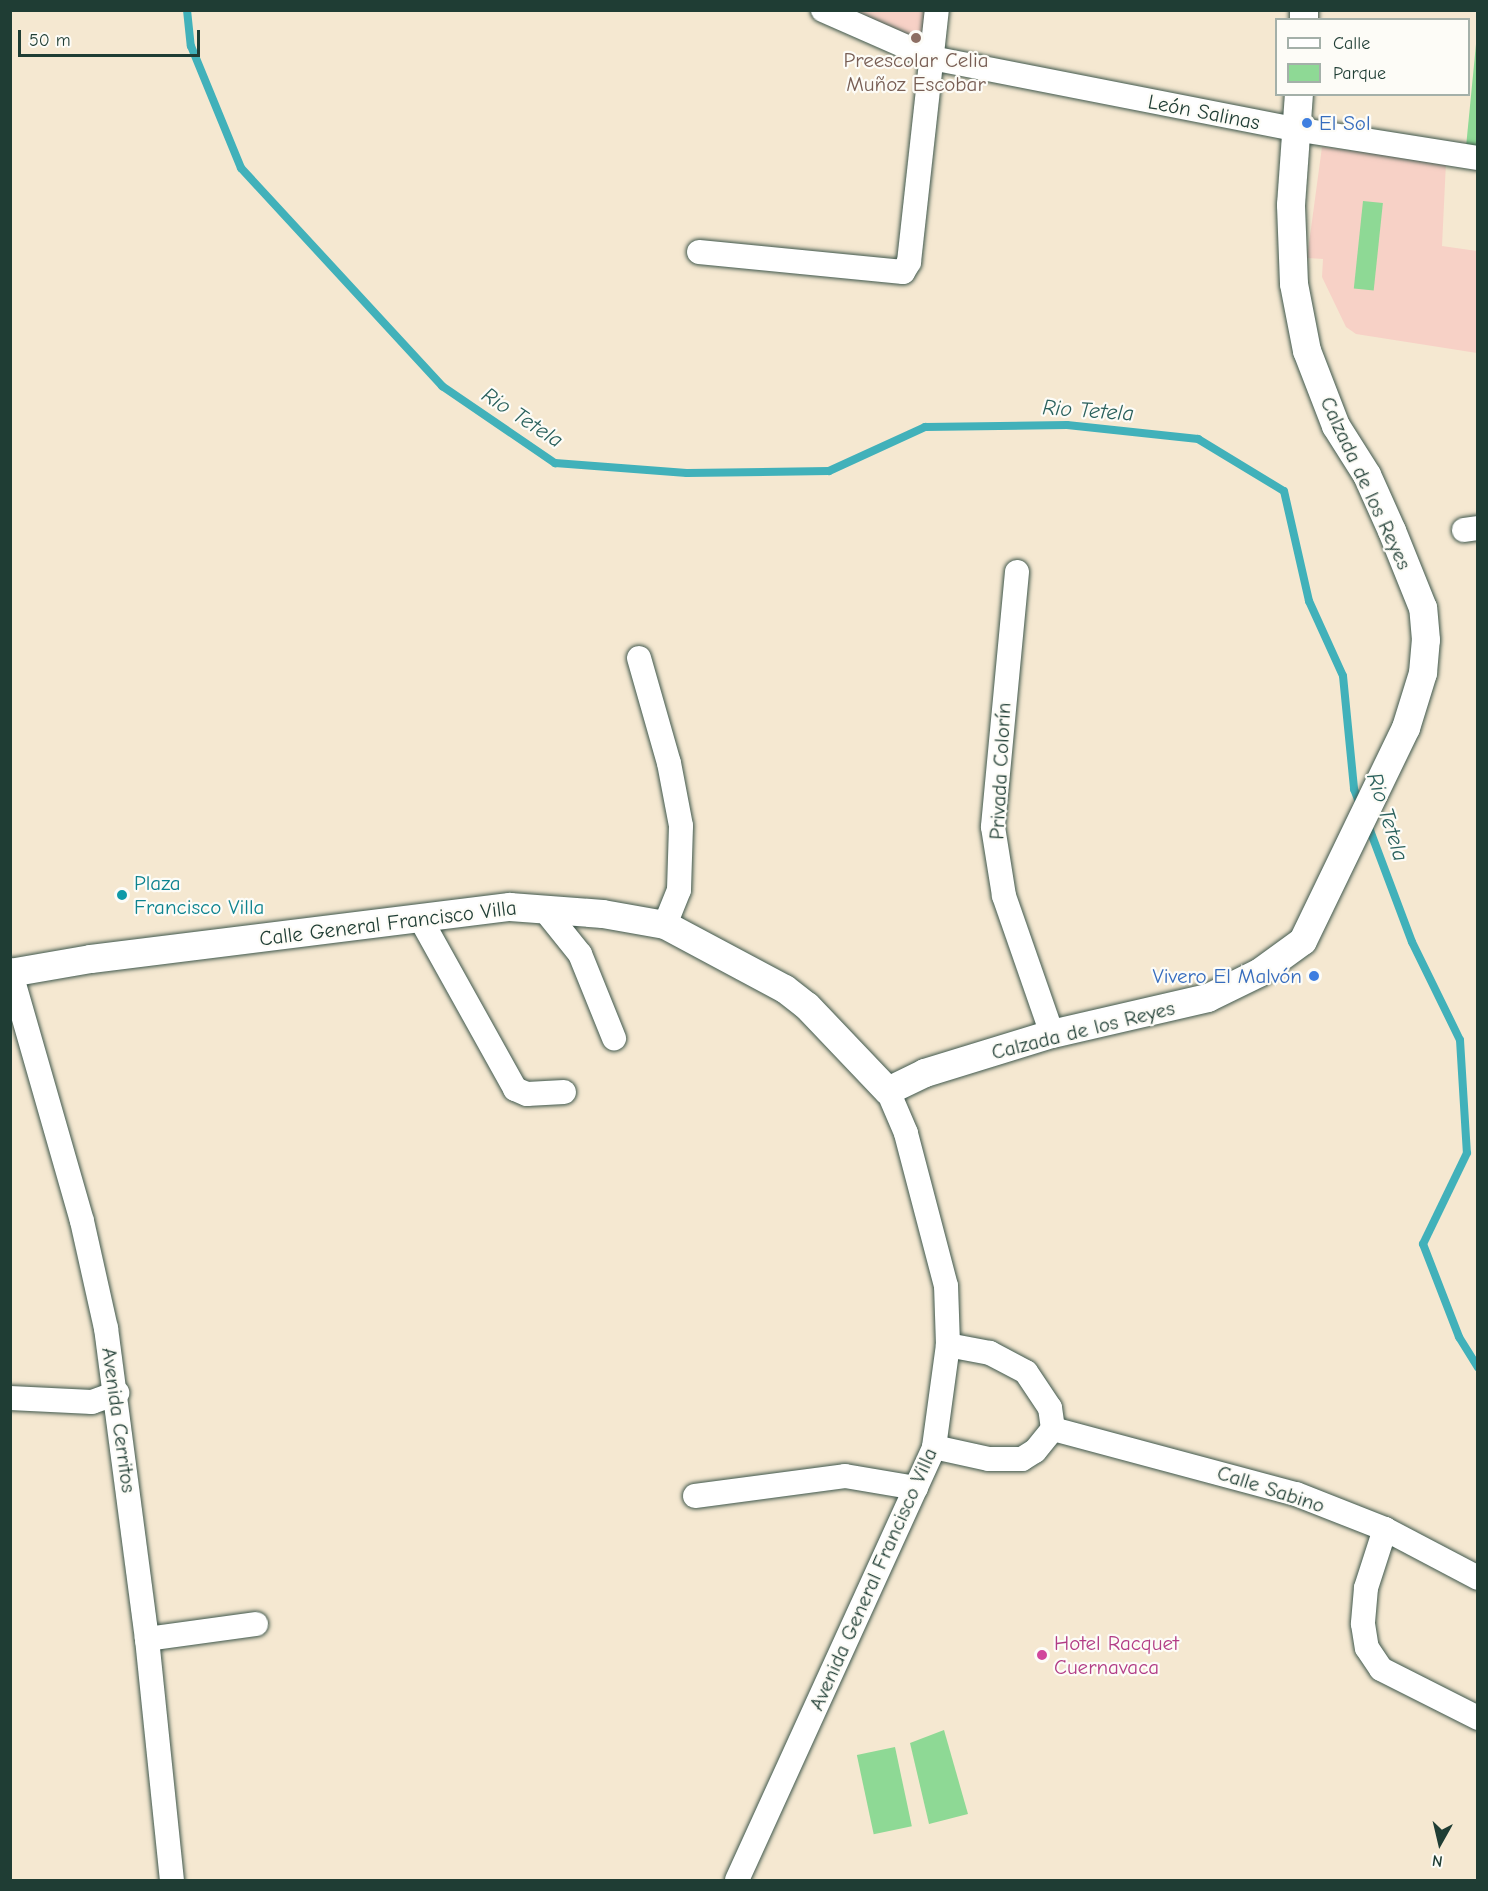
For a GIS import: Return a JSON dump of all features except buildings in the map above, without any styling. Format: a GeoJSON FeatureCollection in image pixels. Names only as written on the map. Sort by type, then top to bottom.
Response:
{"type":"FeatureCollection","features":[{"type":"Feature","properties":{"kind":"street","name":"León Salinas"},"geometry":{"type":"LineString","coordinates":[[823,10],[932,58],[1295,129],[1478,158]]}},
{"type":"Feature","properties":{"kind":"street"},"geometry":{"type":"LineString","coordinates":[[699,252],[903,272],[909,262],[937,10]]}},
{"type":"Feature","properties":{"kind":"street","name":"Calzada de los Reyes"},"geometry":{"type":"LineString","coordinates":[[888,1091],[925,1072],[1053,1034],[1209,998],[1259,973],[1304,941],[1407,728],[1418,693],[1426,640],[1423,608],[1372,484],[1336,426],[1307,351],[1294,285],[1291,205],[1299,96]]}},
{"type":"Feature","properties":{"kind":"street","name":"Privada Colorín"},"geometry":{"type":"LineString","coordinates":[[1017,572],[993,827],[1004,896],[1053,1034]]}},
{"type":"Feature","properties":{"kind":"street"},"geometry":{"type":"LineString","coordinates":[[639,658],[669,763],[681,826],[679,890],[665,925]]}},
{"type":"Feature","properties":{"kind":"street","name":"Calle General Francisco Villa"},"geometry":{"type":"LineString","coordinates":[[11,972],[92,959],[510,907],[543,908],[665,925],[785,989],[807,1006],[888,1091]]}},
{"type":"Feature","properties":{"kind":"street"},"geometry":{"type":"LineString","coordinates":[[543,908],[580,954],[614,1038]]}},
{"type":"Feature","properties":{"kind":"street"},"geometry":{"type":"LineString","coordinates":[[420,918],[515,1089],[527,1094],[564,1092]]}},
{"type":"Feature","properties":{"kind":"street","name":"Avenida Cerritos"},"geometry":{"type":"LineString","coordinates":[[11,972],[82,1221],[117,1393],[147,1639],[172,1881]]}},
{"type":"Feature","properties":{"kind":"street","name":"Avenida General Francisco Villa"},"geometry":{"type":"LineString","coordinates":[[737,1881],[934,1447],[948,1345],[946,1286],[936,1240],[906,1133],[888,1091]]}},
{"type":"Feature","properties":{"kind":"street"},"geometry":{"type":"LineString","coordinates":[[934,1447],[989,1460],[1022,1459],[1046,1441],[1053,1429],[1050,1408],[1026,1372],[990,1353],[948,1345]]}},
{"type":"Feature","properties":{"kind":"street"},"geometry":{"type":"LineString","coordinates":[[10,1398],[92,1402],[117,1393]]}},
{"type":"Feature","properties":{"kind":"street","name":"Calle Sabino"},"geometry":{"type":"LineString","coordinates":[[1053,1429],[1296,1494],[1385,1529],[1478,1578]]}},
{"type":"Feature","properties":{"kind":"street"},"geometry":{"type":"LineString","coordinates":[[695,1496],[845,1476],[916,1488]]}},
{"type":"Feature","properties":{"kind":"street"},"geometry":{"type":"LineString","coordinates":[[1385,1529],[1366,1588],[1363,1624],[1367,1648],[1381,1669],[1478,1718]]}},
{"type":"Feature","properties":{"kind":"street"},"geometry":{"type":"LineString","coordinates":[[147,1639],[256,1624]]}},
{"type":"Feature","properties":{"kind":"shaded area","name":"Preescolar Celia Muñoz Escobar"},"geometry":{"type":"Polygon","coordinates":[[[834,11],[939,11],[932,58],[834,11]]]}},
{"type":"Feature","properties":{"kind":"shaded area"},"geometry":{"type":"Polygon","coordinates":[[[1322,147],[1446,162],[1442,246],[1477,251],[1477,353],[1356,334],[1346,327],[1322,277],[1323,259],[1307,258],[1322,147]]]}},
{"type":"Feature","properties":{"kind":"green space"},"geometry":{"type":"Polygon","coordinates":[[[1477,34],[1477,148],[1466,147],[1477,34]]]}},
{"type":"Feature","properties":{"kind":"green space"},"geometry":{"type":"Polygon","coordinates":[[[1363,201],[1383,203],[1374,291],[1354,289],[1363,201]]]}},
{"type":"Feature","properties":{"kind":"green space"},"geometry":{"type":"Polygon","coordinates":[[[944,1730],[968,1814],[929,1824],[910,1743],[944,1730]]]}},
{"type":"Feature","properties":{"kind":"green space"},"geometry":{"type":"Polygon","coordinates":[[[895,1747],[912,1826],[874,1834],[857,1755],[895,1747]]]}},
{"type":"Feature","properties":{"kind":"waterway","name":"Rio Tetela"},"geometry":{"type":"LineString","coordinates":[[187,10],[191,46],[241,168],[442,386],[555,463],[687,473],[829,471],[925,427],[1067,425],[1198,439],[1284,491],[1309,601],[1343,676],[1354,789],[1360,805]]}},
{"type":"Feature","properties":{"kind":"waterway","name":"Rio Tetela"},"geometry":{"type":"LineString","coordinates":[[1368,825],[1412,942],[1460,1040],[1467,1153],[1423,1244],[1459,1337],[1478,1367]]}},
{"type":"Feature","properties":{"kind":"place","name":"Preescolar Celia Muñoz Escobar"},"geometry":{"type":"Point","coordinates":[916,38]}},
{"type":"Feature","properties":{"kind":"place","name":"El Sol"},"geometry":{"type":"Point","coordinates":[1307,123]}},
{"type":"Feature","properties":{"kind":"place","name":"Plaza Francisco Villa"},"geometry":{"type":"Point","coordinates":[122,895]}},
{"type":"Feature","properties":{"kind":"place","name":"Vivero El Malvón"},"geometry":{"type":"Point","coordinates":[1314,976]}},
{"type":"Feature","properties":{"kind":"place","name":"Hotel Racquet Cuernavaca"},"geometry":{"type":"Point","coordinates":[1042,1655]}}]}
